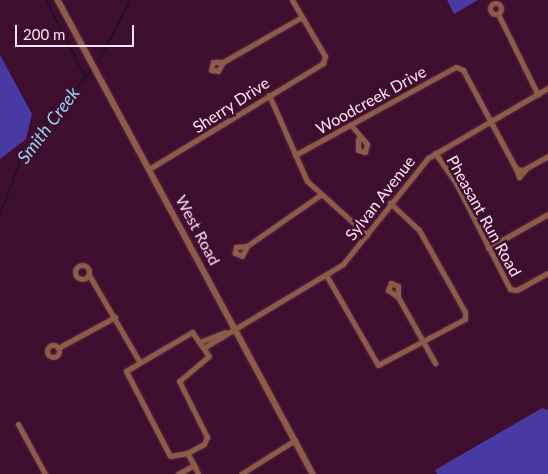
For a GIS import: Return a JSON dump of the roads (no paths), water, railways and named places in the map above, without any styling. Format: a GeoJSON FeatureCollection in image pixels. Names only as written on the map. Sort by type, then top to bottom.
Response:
{"type":"FeatureCollection","features":[{"type":"Feature","properties":{"kind":"street","name":"West Road"},"geometry":{"type":"LineString","coordinates":[[58,0],[313,474]]}},
{"type":"Feature","properties":{"kind":"street"},"geometry":{"type":"LineString","coordinates":[[223,62],[302,17],[292,0]]}},
{"type":"Feature","properties":{"kind":"street"},"geometry":{"type":"LineString","coordinates":[[498,14],[538,95]]}},
{"type":"Feature","properties":{"kind":"street","name":"Sherry Drive"},"geometry":{"type":"LineString","coordinates":[[149,169],[325,61],[302,17]]}},
{"type":"Feature","properties":{"kind":"street","name":"Woodcreek Drive"},"geometry":{"type":"LineString","coordinates":[[294,155],[458,68],[490,122]]}},
{"type":"Feature","properties":{"kind":"street","name":"Sylvan Avenue"},"geometry":{"type":"LineString","coordinates":[[225,332],[326,275],[349,258],[414,170],[435,153],[548,88]]}},
{"type":"Feature","properties":{"kind":"street"},"geometry":{"type":"LineString","coordinates":[[269,95],[294,155],[320,195],[367,235]]}},
{"type":"Feature","properties":{"kind":"street"},"geometry":{"type":"LineString","coordinates":[[490,122],[517,168],[526,169],[548,156]]}},
{"type":"Feature","properties":{"kind":"street"},"geometry":{"type":"LineString","coordinates":[[351,125],[358,139]]}},
{"type":"Feature","properties":{"kind":"street","name":"Pheasant Run Road"},"geometry":{"type":"LineString","coordinates":[[435,153],[456,183],[488,248],[512,290],[548,273]]}},
{"type":"Feature","properties":{"kind":"street"},"geometry":{"type":"LineString","coordinates":[[247,246],[320,195]]}},
{"type":"Feature","properties":{"kind":"street"},"geometry":{"type":"LineString","coordinates":[[326,275],[380,366],[466,317],[417,227],[390,203]]}},
{"type":"Feature","properties":{"kind":"street"},"geometry":{"type":"LineString","coordinates":[[488,248],[548,214]]}},
{"type":"Feature","properties":{"kind":"street"},"geometry":{"type":"LineString","coordinates":[[89,275],[139,361]]}},
{"type":"Feature","properties":{"kind":"street"},"geometry":{"type":"LineString","coordinates":[[398,297],[435,363]]}},
{"type":"Feature","properties":{"kind":"street"},"geometry":{"type":"LineString","coordinates":[[58,348],[115,317]]}},
{"type":"Feature","properties":{"kind":"street"},"geometry":{"type":"LineString","coordinates":[[190,332],[202,341],[207,361],[178,381],[207,438],[205,444],[187,453],[170,456],[127,374],[127,368],[139,361],[190,332]]}},
{"type":"Feature","properties":{"kind":"street"},"geometry":{"type":"LineString","coordinates":[[202,341],[225,332]]}},
{"type":"Feature","properties":{"kind":"street"},"geometry":{"type":"LineString","coordinates":[[205,347],[225,332]]}},
{"type":"Feature","properties":{"kind":"street"},"geometry":{"type":"LineString","coordinates":[[18,424],[45,474]]}},
{"type":"Feature","properties":{"kind":"street"},"geometry":{"type":"LineString","coordinates":[[243,473],[295,440]]}},
{"type":"Feature","properties":{"kind":"street"},"geometry":{"type":"LineString","coordinates":[[187,453],[198,474]]}},
{"type":"Feature","properties":{"kind":"street"},"geometry":{"type":"LineString","coordinates":[[178,474],[194,465]]}},
{"type":"Feature","properties":{"kind":"waterway"},"geometry":{"type":"LineString","coordinates":[[46,0],[85,77]]}},
{"type":"Feature","properties":{"kind":"waterway","name":"Smith Creek"},"geometry":{"type":"LineString","coordinates":[[97,62],[130,0]]}},
{"type":"Feature","properties":{"kind":"waterway","name":"Smith Creek"},"geometry":{"type":"LineString","coordinates":[[0,213],[20,159],[91,69]]}}]}
